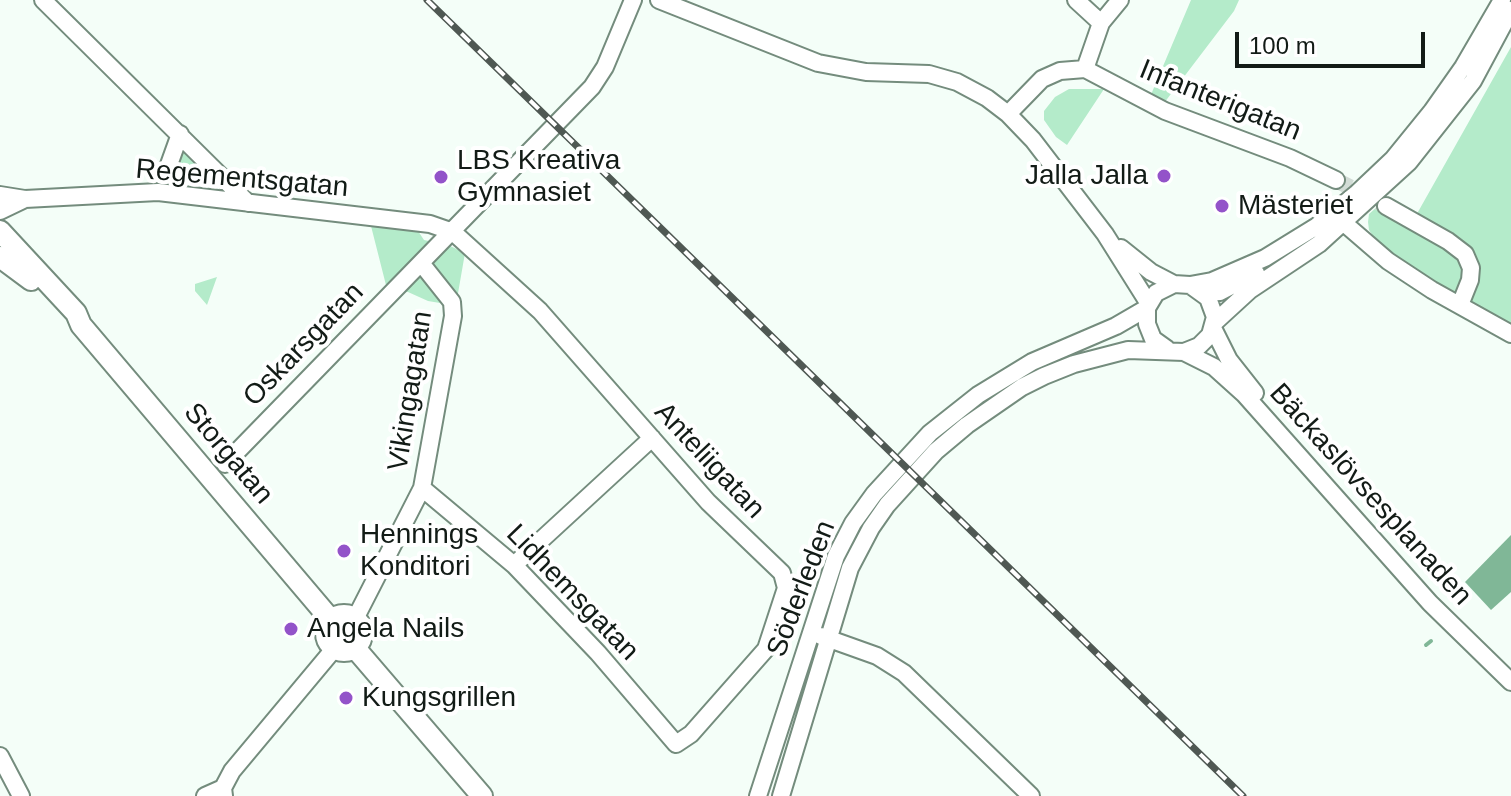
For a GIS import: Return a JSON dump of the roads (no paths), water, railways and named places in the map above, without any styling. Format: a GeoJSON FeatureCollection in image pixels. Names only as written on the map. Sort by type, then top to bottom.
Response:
{"type":"FeatureCollection","features":[{"type":"Feature","properties":{"kind":"main road","name":"Storgatan"},"geometry":{"type":"LineString","coordinates":[[0,231],[76,313],[81,325],[331,620]]}},
{"type":"Feature","properties":{"kind":"main road","name":"Storgatan"},"geometry":{"type":"LineString","coordinates":[[0,257],[35,283],[70,319],[81,325]]}},
{"type":"Feature","properties":{"kind":"main road"},"geometry":{"type":"LineString","coordinates":[[343,615],[355,619],[362,633],[355,648],[344,652],[334,649],[325,634],[331,620],[343,615]]}},
{"type":"Feature","properties":{"kind":"main road"},"geometry":{"type":"LineString","coordinates":[[355,648],[481,792]]}},
{"type":"Feature","properties":{"kind":"street"},"geometry":{"type":"LineString","coordinates":[[43,0],[248,203]]}},
{"type":"Feature","properties":{"kind":"street","name":"Oskarsgatan"},"geometry":{"type":"LineString","coordinates":[[225,464],[592,87],[605,67],[633,0]]}},
{"type":"Feature","properties":{"kind":"street"},"geometry":{"type":"LineString","coordinates":[[659,0],[835,68],[942,77],[970,88],[1008,114],[1033,140],[1105,234],[1148,306],[1147,324],[1168,347]]}},
{"type":"Feature","properties":{"kind":"street"},"geometry":{"type":"LineString","coordinates":[[1076,0],[1101,23]]}},
{"type":"Feature","properties":{"kind":"street"},"geometry":{"type":"LineString","coordinates":[[1008,114],[1042,79],[1060,71],[1085,69],[1101,23],[1120,0]]}},
{"type":"Feature","properties":{"kind":"street","name":"Söderleden"},"geometry":{"type":"LineString","coordinates":[[781,796],[843,590],[857,554],[879,516],[901,489],[936,451],[984,412],[1022,387],[1074,364],[1128,350],[1199,346],[1250,290],[1319,244],[1338,218],[1415,134],[1463,67],[1502,0]]}},
{"type":"Feature","properties":{"kind":"street","name":"Söderleden"},"geometry":{"type":"LineString","coordinates":[[758,796],[836,556],[853,523],[874,494],[930,433],[978,395],[1015,372],[1116,326],[1148,306],[1156,293],[1212,281],[1246,268],[1317,226],[1338,218],[1409,162],[1456,105],[1487,58],[1511,10]]}},
{"type":"Feature","properties":{"kind":"street","name":"Infanterigatan"},"geometry":{"type":"LineString","coordinates":[[1085,69],[1165,111],[1290,158],[1336,180]]}},
{"type":"Feature","properties":{"kind":"street"},"geometry":{"type":"LineString","coordinates":[[166,173],[180,134]]}},
{"type":"Feature","properties":{"kind":"street","name":"Regementsgatan"},"geometry":{"type":"LineString","coordinates":[[0,195],[25,199],[158,192],[430,224],[453,232]]}},
{"type":"Feature","properties":{"kind":"street","name":"Regementsgatan"},"geometry":{"type":"LineString","coordinates":[[0,211],[25,199]]}},
{"type":"Feature","properties":{"kind":"street"},"geometry":{"type":"LineString","coordinates":[[1386,206],[1465,254],[1471,268],[1470,280],[1460,305]]}},
{"type":"Feature","properties":{"kind":"street"},"geometry":{"type":"LineString","coordinates":[[1338,218],[1388,261],[1511,334]]}},
{"type":"Feature","properties":{"kind":"street","name":"Anteliigatan"},"geometry":{"type":"LineString","coordinates":[[453,232],[540,311],[708,502],[782,573],[786,588],[766,649],[691,734],[676,744]]}},
{"type":"Feature","properties":{"kind":"street"},"geometry":{"type":"LineString","coordinates":[[1105,234],[1140,265],[1190,287],[1212,304],[1214,326]]}},
{"type":"Feature","properties":{"kind":"street","name":"Vikingagatan"},"geometry":{"type":"LineString","coordinates":[[355,619],[422,488],[453,316],[452,302],[421,263]]}},
{"type":"Feature","properties":{"kind":"street","name":"Bäckaslövsesplanaden"},"geometry":{"type":"LineString","coordinates":[[1214,326],[1229,360],[1255,394],[1410,567],[1511,670]]}},
{"type":"Feature","properties":{"kind":"street","name":"Bäckaslövsesplanaden"},"geometry":{"type":"LineString","coordinates":[[1168,347],[1214,367],[1244,394],[1430,603],[1511,682]]}},
{"type":"Feature","properties":{"kind":"street"},"geometry":{"type":"LineString","coordinates":[[514,565],[652,438]]}},
{"type":"Feature","properties":{"kind":"street","name":"Lidhemsgatan"},"geometry":{"type":"LineString","coordinates":[[422,488],[514,565],[598,653],[676,744]]}},
{"type":"Feature","properties":{"kind":"street"},"geometry":{"type":"LineString","coordinates":[[812,633],[877,656],[904,673],[1031,796]]}},
{"type":"Feature","properties":{"kind":"street"},"geometry":{"type":"LineString","coordinates":[[205,796],[223,792],[232,771],[334,649]]}},
{"type":"Feature","properties":{"kind":"street"},"geometry":{"type":"LineString","coordinates":[[0,756],[21,796]]}},
{"type":"Feature","properties":{"kind":"waterway"},"geometry":{"type":"LineString","coordinates":[[1426,645],[1431,641]]}},
{"type":"Feature","properties":{"kind":"tunnel"},"geometry":{"type":"LineString","coordinates":[[1336,180],[1386,206]]}},
{"type":"Feature","properties":{"kind":"railway"},"geometry":{"type":"LineString","coordinates":[[427,0],[1243,796]]}},
{"type":"Feature","properties":{"kind":"place","name":"Jalla Jalla"},"geometry":{"type":"Point","coordinates":[1164,176]}},
{"type":"Feature","properties":{"kind":"place","name":"LBS Kreativa Gymnasiet"},"geometry":{"type":"Point","coordinates":[441,177]}},
{"type":"Feature","properties":{"kind":"place","name":"Mästeriet"},"geometry":{"type":"Point","coordinates":[1222,206]}},
{"type":"Feature","properties":{"kind":"place","name":"Hennings Konditori"},"geometry":{"type":"Point","coordinates":[344,551]}},
{"type":"Feature","properties":{"kind":"place","name":"Angela Nails"},"geometry":{"type":"Point","coordinates":[291,629]}},
{"type":"Feature","properties":{"kind":"place","name":"Kungsgrillen"},"geometry":{"type":"Point","coordinates":[346,698]}}]}
